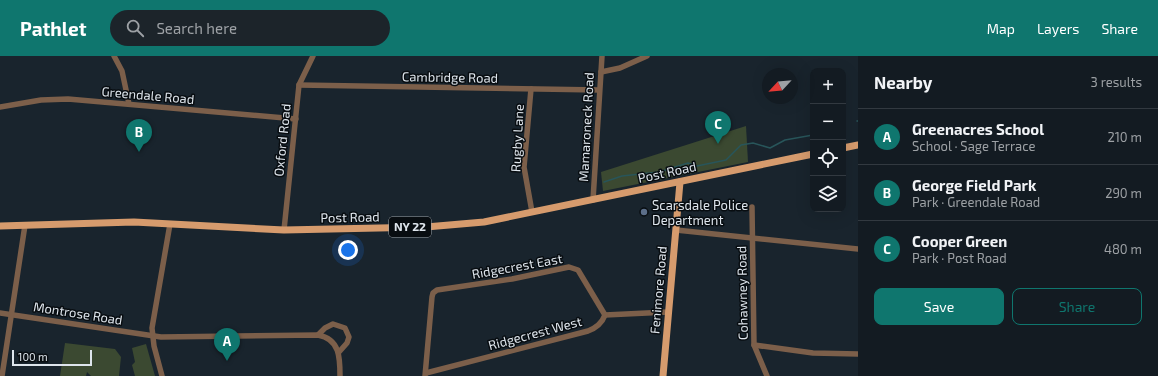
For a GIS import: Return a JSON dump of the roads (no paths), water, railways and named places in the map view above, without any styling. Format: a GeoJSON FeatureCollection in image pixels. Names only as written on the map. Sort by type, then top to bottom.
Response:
{"type":"FeatureCollection","features":[{"type":"Feature","properties":{"kind":"main road"},"geometry":{"type":"LineString","coordinates":[[846,147],[858,145]]}},
{"type":"Feature","properties":{"kind":"main road","name":"Post Road"},"geometry":{"type":"LineString","coordinates":[[0,226],[134,222],[284,230],[448,226],[484,222],[810,155]]}},
{"type":"Feature","properties":{"kind":"main road","name":"Fenimore Road"},"geometry":{"type":"LineString","coordinates":[[661,376],[680,182]]}},
{"type":"Feature","properties":{"kind":"street"},"geometry":{"type":"LineString","coordinates":[[114,56],[122,71],[129,104]]}},
{"type":"Feature","properties":{"kind":"street","name":"Oxford Road"},"geometry":{"type":"LineString","coordinates":[[284,230],[299,85],[313,56]]}},
{"type":"Feature","properties":{"kind":"street","name":"Mamaroneck Road"},"geometry":{"type":"LineString","coordinates":[[593,200],[602,56]]}},
{"type":"Feature","properties":{"kind":"street"},"geometry":{"type":"LineString","coordinates":[[600,72],[620,68],[647,56]]}},
{"type":"Feature","properties":{"kind":"street","name":"Cambridge Road"},"geometry":{"type":"LineString","coordinates":[[299,85],[599,90]]}},
{"type":"Feature","properties":{"kind":"street","name":"Rugby Lane"},"geometry":{"type":"LineString","coordinates":[[531,89],[524,168],[532,212]]}},
{"type":"Feature","properties":{"kind":"street","name":"Greendale Road"},"geometry":{"type":"LineString","coordinates":[[0,108],[55,99],[296,119]]}},
{"type":"Feature","properties":{"kind":"street","name":"Cohawney Road"},"geometry":{"type":"LineString","coordinates":[[752,207],[754,345],[756,354],[767,376]]}},
{"type":"Feature","properties":{"kind":"street"},"geometry":{"type":"LineString","coordinates":[[162,376],[152,328],[170,224]]}},
{"type":"Feature","properties":{"kind":"street"},"geometry":{"type":"LineString","coordinates":[[2,376],[25,225]]}},
{"type":"Feature","properties":{"kind":"street"},"geometry":{"type":"LineString","coordinates":[[676,230],[858,249]]}},
{"type":"Feature","properties":{"kind":"street","name":"Ridgecrest East"},"geometry":{"type":"LineString","coordinates":[[425,374],[433,293],[443,288],[512,279],[569,267],[578,270],[582,275],[605,315]]}},
{"type":"Feature","properties":{"kind":"street"},"geometry":{"type":"LineString","coordinates":[[605,315],[668,312]]}},
{"type":"Feature","properties":{"kind":"street","name":"Montrose Road"},"geometry":{"type":"LineString","coordinates":[[0,313],[153,336],[318,335]]}},
{"type":"Feature","properties":{"kind":"street","name":"Ridgecrest West"},"geometry":{"type":"LineString","coordinates":[[425,374],[588,331],[594,329],[601,323],[605,315]]}},
{"type":"Feature","properties":{"kind":"street"},"geometry":{"type":"LineString","coordinates":[[339,352],[347,343],[349,337],[345,328],[334,324],[325,328],[318,335],[329,339],[339,352],[340,376]]}},
{"type":"Feature","properties":{"kind":"street"},"geometry":{"type":"LineString","coordinates":[[754,345],[813,353],[858,354]]}},
{"type":"Feature","properties":{"kind":"waterway"},"geometry":{"type":"LineString","coordinates":[[604,182],[622,176],[659,172],[688,163],[697,166],[726,160],[741,145],[753,143],[770,148],[785,140],[810,136]]}},
{"type":"Feature","properties":{"kind":"place","name":"Cooper Green"},"geometry":{"type":"Point","coordinates":[718,144]}},
{"type":"Feature","properties":{"kind":"place","name":"George Field Park"},"geometry":{"type":"Point","coordinates":[139,152]}},
{"type":"Feature","properties":{"kind":"place","name":"Scarsdale Police Department"},"geometry":{"type":"Point","coordinates":[644,212]}},
{"type":"Feature","properties":{"kind":"place","name":"Greenacres School"},"geometry":{"type":"Point","coordinates":[227,361]}}]}
